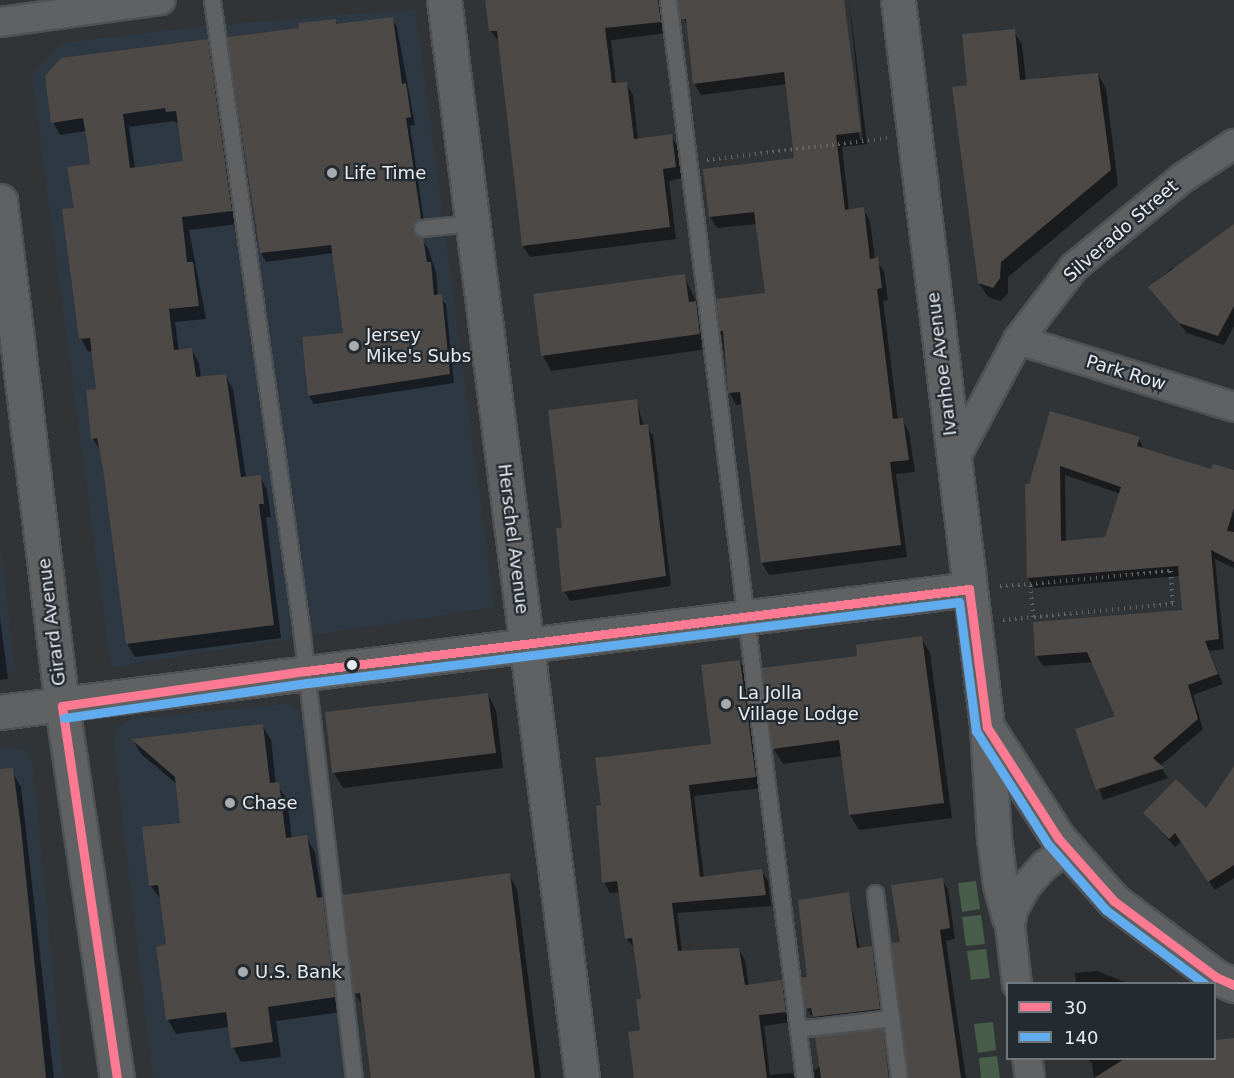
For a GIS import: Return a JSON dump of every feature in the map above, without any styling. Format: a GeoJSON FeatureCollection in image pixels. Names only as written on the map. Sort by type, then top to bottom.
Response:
{"type":"FeatureCollection","features":[{"type":"Feature","properties":{"kind":"street"},"geometry":{"type":"LineString","coordinates":[[0,22],[160,0]]}},
{"type":"Feature","properties":{"kind":"street","name":"Herschel Avenue"},"geometry":{"type":"LineString","coordinates":[[444,0],[582,1078]]}},
{"type":"Feature","properties":{"kind":"street","name":"Ivanhoe Avenue"},"geometry":{"type":"LineString","coordinates":[[898,0],[987,727],[994,838],[1009,917]]}},
{"type":"Feature","properties":{"kind":"street","name":"Silverado Street"},"geometry":{"type":"LineString","coordinates":[[954,460],[1018,340],[1074,267],[1181,179],[1234,144]]}},
{"type":"Feature","properties":{"kind":"street","name":"Girard Avenue"},"geometry":{"type":"LineString","coordinates":[[0,201],[62,706],[117,1078]]}},
{"type":"Feature","properties":{"kind":"street","name":"Park Row"},"geometry":{"type":"LineString","coordinates":[[1018,340],[1234,406]]}},
{"type":"Feature","properties":{"kind":"street"},"geometry":{"type":"LineString","coordinates":[[0,712],[62,706],[306,671],[969,589]]}},
{"type":"Feature","properties":{"kind":"street"},"geometry":{"type":"LineString","coordinates":[[987,727],[1068,849],[1114,901],[1216,977],[1234,985]]}},
{"type":"Feature","properties":{"kind":"street"},"geometry":{"type":"LineString","coordinates":[[1017,982],[1009,917],[1026,886],[1046,865],[1068,849]]}},
{"type":"Feature","properties":{"kind":"street"},"geometry":{"type":"LineString","coordinates":[[1027,1060],[1030,1078]]}},
{"type":"Feature","properties":{"kind":"lane"},"geometry":{"type":"LineString","coordinates":[[212,0],[306,671],[354,1078]]}},
{"type":"Feature","properties":{"kind":"lane"},"geometry":{"type":"LineString","coordinates":[[668,0],[804,1078]]}},
{"type":"Feature","properties":{"kind":"lane"},"geometry":{"type":"LineString","coordinates":[[422,228],[473,223]]}},
{"type":"Feature","properties":{"kind":"lane"},"geometry":{"type":"LineString","coordinates":[[875,893],[898,1078]]}},
{"type":"Feature","properties":{"kind":"lane"},"geometry":{"type":"LineString","coordinates":[[798,1029],[891,1018]]}},
{"type":"Feature","properties":{"kind":"path"},"geometry":{"type":"LineString","coordinates":[[689,162],[915,135]]}},
{"type":"Feature","properties":{"kind":"path"},"geometry":{"type":"LineString","coordinates":[[1172,571],[1173,604],[1032,617],[1030,584],[1172,571]]}},
{"type":"Feature","properties":{"kind":"shaded area"},"geometry":{"type":"Polygon","coordinates":[[[415,9],[494,607],[111,667],[32,75],[62,43],[207,26],[415,9]]]}},
{"type":"Feature","properties":{"kind":"shaded area"},"geometry":{"type":"Polygon","coordinates":[[[0,546],[15,672],[0,674],[0,546]]]}},
{"type":"Feature","properties":{"kind":"shaded area"},"geometry":{"type":"Polygon","coordinates":[[[288,704],[299,710],[305,730],[345,1078],[153,1078],[114,742],[117,727],[132,719],[288,704]]]}},
{"type":"Feature","properties":{"kind":"shaded area"},"geometry":{"type":"Polygon","coordinates":[[[0,747],[24,749],[32,760],[63,1078],[0,1078],[0,747]]]}},
{"type":"Feature","properties":{"kind":"green space"},"geometry":{"type":"Polygon","coordinates":[[[976,881],[980,909],[962,912],[958,883],[976,881]]]}},
{"type":"Feature","properties":{"kind":"green space"},"geometry":{"type":"Polygon","coordinates":[[[981,915],[985,944],[966,946],[962,917],[981,915]]]}},
{"type":"Feature","properties":{"kind":"green space"},"geometry":{"type":"Polygon","coordinates":[[[986,949],[990,978],[971,980],[967,951],[986,949]]]}},
{"type":"Feature","properties":{"kind":"green space"},"geometry":{"type":"Polygon","coordinates":[[[993,1022],[996,1050],[978,1053],[974,1024],[993,1022]]]}},
{"type":"Feature","properties":{"kind":"green space"},"geometry":{"type":"Polygon","coordinates":[[[997,1056],[1000,1078],[981,1078],[979,1058],[997,1056]]]}},
{"type":"Feature","properties":{"kind":"building"},"geometry":{"type":"Polygon","coordinates":[[[485,0],[658,0],[661,22],[605,28],[612,83],[627,82],[634,139],[672,134],[676,167],[663,169],[670,227],[522,246],[497,31],[489,31],[485,0]]]}},
{"type":"Feature","properties":{"kind":"building"},"geometry":{"type":"Polygon","coordinates":[[[678,0],[844,0],[861,132],[836,135],[845,210],[864,207],[870,259],[878,257],[882,288],[877,289],[893,419],[903,418],[909,460],[890,462],[901,545],[761,563],[740,392],[728,393],[723,331],[720,331],[716,299],[765,293],[754,212],[709,217],[703,169],[794,158],[784,72],[693,84],[686,19],[680,19],[678,0]]]}},
{"type":"Feature","properties":{"kind":"building","name":"Life Time"},"geometry":{"type":"Polygon","coordinates":[[[393,17],[402,84],[406,83],[411,117],[406,118],[421,218],[412,230],[423,238],[427,262],[431,262],[434,295],[442,294],[450,374],[308,396],[302,337],[343,333],[331,245],[260,253],[227,37],[299,28],[299,23],[336,19],[336,24],[393,17]]]}},
{"type":"Feature","properties":{"kind":"building"},"geometry":{"type":"Polygon","coordinates":[[[1015,29],[1020,80],[1098,73],[1111,170],[1001,262],[1000,278],[993,288],[978,283],[952,87],[967,85],[962,34],[1015,29]]]}},
{"type":"Feature","properties":{"kind":"building"},"geometry":{"type":"Polygon","coordinates":[[[208,39],[232,211],[182,217],[187,262],[193,262],[199,306],[169,309],[174,350],[192,348],[196,377],[226,374],[241,477],[261,475],[264,504],[259,504],[274,625],[126,644],[103,469],[97,438],[91,439],[86,390],[96,389],[90,338],[79,339],[62,209],[74,208],[67,167],[90,164],[87,142],[83,118],[51,123],[45,76],[61,58],[208,39]],[[165,108],[123,114],[130,168],[183,161],[176,111],[166,112],[165,108]]]}},
{"type":"Feature","properties":{"kind":"building"},"geometry":{"type":"Polygon","coordinates":[[[1234,224],[1234,306],[1218,336],[1179,323],[1148,287],[1234,224]]]}},
{"type":"Feature","properties":{"kind":"building"},"geometry":{"type":"Polygon","coordinates":[[[685,274],[689,302],[696,301],[700,334],[541,356],[533,294],[685,274]]]}},
{"type":"Feature","properties":{"kind":"building"},"geometry":{"type":"Polygon","coordinates":[[[637,399],[640,425],[648,424],[666,576],[562,592],[556,528],[562,528],[548,410],[637,399]]]}},
{"type":"Feature","properties":{"kind":"building"},"geometry":{"type":"Polygon","coordinates":[[[1050,411],[1140,437],[1137,446],[1211,469],[1213,464],[1234,470],[1234,508],[1227,531],[1234,532],[1234,562],[1211,550],[1219,639],[1205,641],[1218,674],[1188,685],[1198,719],[1153,758],[1164,768],[1096,790],[1075,729],[1115,716],[1087,652],[1035,656],[1033,622],[1182,610],[1178,566],[1027,578],[1025,484],[1029,484],[1050,411]],[[1060,466],[1061,541],[1105,537],[1121,487],[1060,466]]]}},
{"type":"Feature","properties":{"kind":"building"},"geometry":{"type":"Polygon","coordinates":[[[922,636],[944,803],[849,815],[839,740],[772,749],[762,668],[857,656],[856,645],[922,636]]]}},
{"type":"Feature","properties":{"kind":"building"},"geometry":{"type":"Polygon","coordinates":[[[740,660],[756,777],[689,785],[700,877],[762,869],[766,895],[672,903],[678,951],[739,948],[745,985],[782,980],[786,1012],[759,1015],[767,1078],[634,1078],[628,1032],[640,1030],[636,999],[641,999],[632,938],[625,939],[617,881],[602,883],[596,806],[601,805],[595,758],[711,744],[701,665],[740,660]]]}},
{"type":"Feature","properties":{"kind":"building"},"geometry":{"type":"Polygon","coordinates":[[[488,693],[496,753],[332,773],[325,712],[488,693]]]}},
{"type":"Feature","properties":{"kind":"building"},"geometry":{"type":"Polygon","coordinates":[[[263,724],[270,783],[279,782],[286,838],[307,835],[317,898],[323,897],[335,997],[268,1007],[273,1042],[231,1048],[226,1012],[166,1020],[156,947],[166,944],[158,885],[149,886],[142,827],[180,823],[175,777],[131,739],[263,724]]]}},
{"type":"Feature","properties":{"kind":"building"},"geometry":{"type":"Polygon","coordinates":[[[1234,766],[1234,865],[1208,882],[1175,833],[1169,839],[1143,813],[1176,779],[1206,808],[1234,766]]]}},
{"type":"Feature","properties":{"kind":"building"},"geometry":{"type":"Polygon","coordinates":[[[13,768],[46,1078],[0,1078],[0,769],[13,768]]]}},
{"type":"Feature","properties":{"kind":"building"},"geometry":{"type":"Polygon","coordinates":[[[510,873],[535,1078],[371,1078],[360,993],[354,994],[342,895],[510,873]]]}},
{"type":"Feature","properties":{"kind":"building"},"geometry":{"type":"Polygon","coordinates":[[[943,878],[950,928],[940,930],[961,1078],[909,1078],[891,943],[900,942],[891,885],[943,878]]]}},
{"type":"Feature","properties":{"kind":"building"},"geometry":{"type":"Polygon","coordinates":[[[849,892],[857,948],[872,946],[880,1009],[813,1017],[811,1008],[805,1009],[801,978],[807,977],[798,900],[849,892]]]}},
{"type":"Feature","properties":{"kind":"building"},"geometry":{"type":"Polygon","coordinates":[[[883,1029],[889,1078],[821,1078],[815,1037],[883,1029]]]}},
{"type":"Feature","properties":{"kind":"building"},"geometry":{"type":"Polygon","coordinates":[[[1234,1038],[1234,1078],[1094,1078],[1122,1060],[1216,1060],[1216,1040],[1234,1038]]]}},
{"type":"Feature","properties":{"kind":"transit line","name":"30"},"geometry":{"type":"LineString","coordinates":[[969,589],[987,727],[1058,838],[1114,901],[1216,977],[1234,985]]}},
{"type":"Feature","properties":{"kind":"transit line","name":"30"},"geometry":{"type":"LineString","coordinates":[[62,706],[306,671],[969,589]]}},
{"type":"Feature","properties":{"kind":"transit line","name":"140"},"geometry":{"type":"LineString","coordinates":[[64,718],[308,683],[959,602],[976,731],[1048,844],[1106,910],[1202,982]]}},
{"type":"Feature","properties":{"kind":"transit line","name":"30"},"geometry":{"type":"LineString","coordinates":[[62,706],[117,1078]]}},
{"type":"Feature","properties":{"kind":"place","name":"Life Time"},"geometry":{"type":"Point","coordinates":[332,173]}},
{"type":"Feature","properties":{"kind":"place","name":"Jersey Mike's Subs"},"geometry":{"type":"Point","coordinates":[354,346]}},
{"type":"Feature","properties":{"kind":"place","name":"La Jolla Village Lodge"},"geometry":{"type":"Point","coordinates":[726,704]}},
{"type":"Feature","properties":{"kind":"place","name":"Chase"},"geometry":{"type":"Point","coordinates":[230,803]}},
{"type":"Feature","properties":{"kind":"place","name":"U.S. Bank"},"geometry":{"type":"Point","coordinates":[243,972]}}]}
